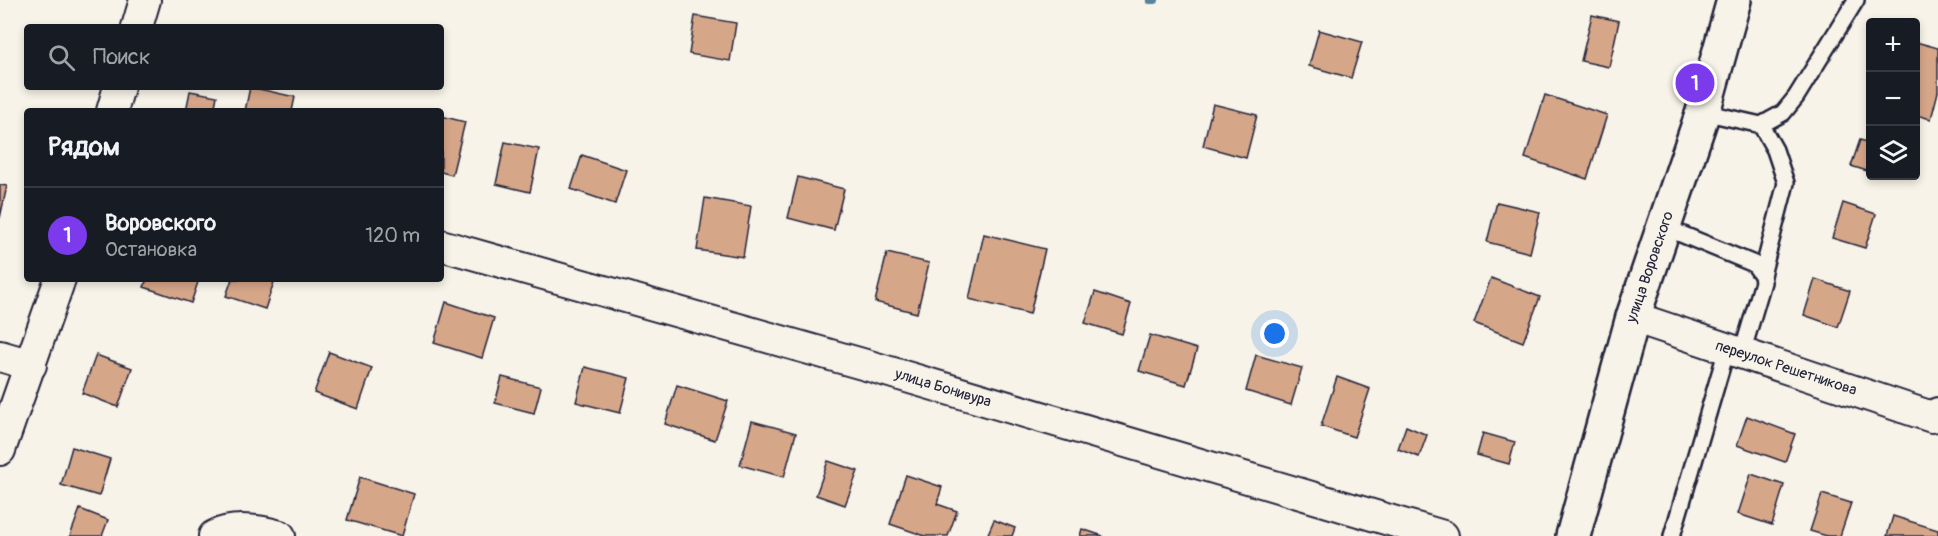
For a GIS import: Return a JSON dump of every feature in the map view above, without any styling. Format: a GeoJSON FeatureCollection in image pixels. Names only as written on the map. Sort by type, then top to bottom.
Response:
{"type":"FeatureCollection","features":[{"type":"Feature","properties":{"kind":"main road","name":"улица Воровского"},"geometry":{"type":"LineString","coordinates":[[1573,536],[1632,318],[1703,112],[1734,0]]}},
{"type":"Feature","properties":{"kind":"street"},"geometry":{"type":"LineString","coordinates":[[138,24],[146,0]]}},
{"type":"Feature","properties":{"kind":"street"},"geometry":{"type":"LineString","coordinates":[[113,108],[118,90]]}},
{"type":"Feature","properties":{"kind":"street","name":"улица Бонивура"},"geometry":{"type":"LineString","coordinates":[[444,246],[885,370],[1443,536]]}},
{"type":"Feature","properties":{"kind":"street"},"geometry":{"type":"LineString","coordinates":[[0,450],[59,282]]}},
{"type":"Feature","properties":{"kind":"street","name":"переулок Решетникова"},"geometry":{"type":"LineString","coordinates":[[1632,318],[1932,417],[1938,413]]}},
{"type":"Feature","properties":{"kind":"street"},"geometry":{"type":"LineString","coordinates":[[0,356],[31,365]]}},
{"type":"Feature","properties":{"kind":"street"},"geometry":{"type":"LineString","coordinates":[[214,536],[225,530],[264,531],[280,536]]}},
{"type":"Feature","properties":{"kind":"lane"},"geometry":{"type":"LineString","coordinates":[[1703,112],[1761,125],[1783,113],[1796,97],[1856,0]]}},
{"type":"Feature","properties":{"kind":"lane"},"geometry":{"type":"LineString","coordinates":[[1672,536],[1734,351],[1763,282],[1762,274],[1786,183],[1775,150],[1761,125]]}},
{"type":"Feature","properties":{"kind":"lane"},"geometry":{"type":"LineString","coordinates":[[1664,227],[1754,264],[1762,274]]}},
{"type":"Feature","properties":{"kind":"building"},"geometry":{"type":"Polygon","coordinates":[[[1592,15],[1619,21],[1609,67],[1581,61],[1592,15]]]}},
{"type":"Feature","properties":{"kind":"building"},"geometry":{"type":"Polygon","coordinates":[[[695,16],[736,23],[730,61],[689,54],[695,16]]]}},
{"type":"Feature","properties":{"kind":"building"},"geometry":{"type":"Polygon","coordinates":[[[1319,30],[1362,42],[1351,78],[1309,66],[1319,30]]]}},
{"type":"Feature","properties":{"kind":"building"},"geometry":{"type":"Polygon","coordinates":[[[1920,43],[1938,48],[1938,92],[1931,119],[1920,116],[1920,43]]]}},
{"type":"Feature","properties":{"kind":"building"},"geometry":{"type":"Polygon","coordinates":[[[249,90],[264,90],[295,97],[293,108],[246,108],[249,90]]]}},
{"type":"Feature","properties":{"kind":"building"},"geometry":{"type":"Polygon","coordinates":[[[190,91],[217,96],[215,108],[187,108],[190,91]]]}},
{"type":"Feature","properties":{"kind":"building"},"geometry":{"type":"Polygon","coordinates":[[[1545,95],[1607,115],[1587,179],[1525,158],[1545,95]]]}},
{"type":"Feature","properties":{"kind":"building"},"geometry":{"type":"Polygon","coordinates":[[[1213,104],[1257,115],[1246,158],[1203,146],[1213,104]]]}},
{"type":"Feature","properties":{"kind":"building"},"geometry":{"type":"Polygon","coordinates":[[[444,117],[465,122],[452,175],[444,173],[444,117]]]}},
{"type":"Feature","properties":{"kind":"building"},"geometry":{"type":"Polygon","coordinates":[[[1860,140],[1866,142],[1866,171],[1851,166],[1860,140]]]}},
{"type":"Feature","properties":{"kind":"building"},"geometry":{"type":"Polygon","coordinates":[[[505,142],[539,149],[530,192],[496,184],[505,142]]]}},
{"type":"Feature","properties":{"kind":"building"},"geometry":{"type":"Polygon","coordinates":[[[582,155],[626,170],[615,204],[571,189],[582,155]]]}},
{"type":"Feature","properties":{"kind":"building"},"geometry":{"type":"Polygon","coordinates":[[[798,177],[844,189],[834,230],[788,218],[798,177]]]}},
{"type":"Feature","properties":{"kind":"building"},"geometry":{"type":"Polygon","coordinates":[[[0,185],[7,186],[0,218],[0,185]]]}},
{"type":"Feature","properties":{"kind":"building"},"geometry":{"type":"Polygon","coordinates":[[[705,198],[751,206],[743,257],[697,250],[705,198]]]}},
{"type":"Feature","properties":{"kind":"building"},"geometry":{"type":"Polygon","coordinates":[[[1497,202],[1540,212],[1530,253],[1487,242],[1497,202]]]}},
{"type":"Feature","properties":{"kind":"building"},"geometry":{"type":"Polygon","coordinates":[[[1843,203],[1876,214],[1865,248],[1832,238],[1843,203]]]}},
{"type":"Feature","properties":{"kind":"building"},"geometry":{"type":"Polygon","coordinates":[[[984,234],[1045,249],[1030,314],[969,299],[984,234]]]}},
{"type":"Feature","properties":{"kind":"building"},"geometry":{"type":"Polygon","coordinates":[[[887,253],[929,263],[917,313],[875,302],[887,253]]]}},
{"type":"Feature","properties":{"kind":"building"},"geometry":{"type":"Polygon","coordinates":[[[1491,278],[1540,297],[1523,342],[1474,323],[1491,278]]]}},
{"type":"Feature","properties":{"kind":"building"},"geometry":{"type":"Polygon","coordinates":[[[1815,279],[1850,291],[1838,327],[1804,315],[1815,279]]]}},
{"type":"Feature","properties":{"kind":"building"},"geometry":{"type":"Polygon","coordinates":[[[146,282],[198,282],[191,303],[144,287],[146,282]]]}},
{"type":"Feature","properties":{"kind":"building"},"geometry":{"type":"Polygon","coordinates":[[[231,282],[274,282],[265,309],[226,296],[231,282]]]}},
{"type":"Feature","properties":{"kind":"building"},"geometry":{"type":"Polygon","coordinates":[[[1095,292],[1131,304],[1122,334],[1085,323],[1095,292]]]}},
{"type":"Feature","properties":{"kind":"building"},"geometry":{"type":"Polygon","coordinates":[[[446,302],[494,318],[482,358],[434,343],[446,302]]]}},
{"type":"Feature","properties":{"kind":"building"},"geometry":{"type":"Polygon","coordinates":[[[1150,335],[1197,349],[1186,385],[1139,371],[1150,335]]]}},
{"type":"Feature","properties":{"kind":"building"},"geometry":{"type":"Polygon","coordinates":[[[329,352],[372,368],[358,409],[314,393],[329,352]]]}},
{"type":"Feature","properties":{"kind":"building"},"geometry":{"type":"Polygon","coordinates":[[[96,355],[132,368],[118,407],[82,393],[96,355]]]}},
{"type":"Feature","properties":{"kind":"building"},"geometry":{"type":"Polygon","coordinates":[[[1256,355],[1302,368],[1291,405],[1246,391],[1256,355]]]}},
{"type":"Feature","properties":{"kind":"building"},"geometry":{"type":"Polygon","coordinates":[[[585,367],[629,378],[620,413],[576,402],[585,367]]]}},
{"type":"Feature","properties":{"kind":"building"},"geometry":{"type":"Polygon","coordinates":[[[502,377],[541,387],[534,413],[495,403],[502,377]]]}},
{"type":"Feature","properties":{"kind":"building"},"geometry":{"type":"Polygon","coordinates":[[[1337,377],[1370,389],[1354,437],[1321,426],[1337,377]]]}},
{"type":"Feature","properties":{"kind":"building"},"geometry":{"type":"Polygon","coordinates":[[[677,385],[728,401],[715,440],[665,424],[677,385]]]}},
{"type":"Feature","properties":{"kind":"building"},"geometry":{"type":"Polygon","coordinates":[[[1747,416],[1795,434],[1785,462],[1737,445],[1747,416]]]}},
{"type":"Feature","properties":{"kind":"building"},"geometry":{"type":"Polygon","coordinates":[[[752,421],[796,433],[784,477],[740,465],[752,421]]]}},
{"type":"Feature","properties":{"kind":"building"},"geometry":{"type":"Polygon","coordinates":[[[1406,426],[1427,435],[1419,457],[1398,449],[1406,426]]]}},
{"type":"Feature","properties":{"kind":"building"},"geometry":{"type":"Polygon","coordinates":[[[1483,433],[1515,442],[1509,464],[1477,455],[1483,433]]]}},
{"type":"Feature","properties":{"kind":"building"},"geometry":{"type":"Polygon","coordinates":[[[72,447],[110,459],[99,496],[61,485],[72,447]]]}},
{"type":"Feature","properties":{"kind":"building"},"geometry":{"type":"Polygon","coordinates":[[[828,461],[858,471],[845,505],[816,495],[828,461]]]}},
{"type":"Feature","properties":{"kind":"building"},"geometry":{"type":"Polygon","coordinates":[[[1751,474],[1784,485],[1772,525],[1738,514],[1751,474]]]}},
{"type":"Feature","properties":{"kind":"building"},"geometry":{"type":"Polygon","coordinates":[[[906,475],[942,487],[937,504],[957,511],[948,536],[925,536],[890,524],[906,475]]]}},
{"type":"Feature","properties":{"kind":"building"},"geometry":{"type":"Polygon","coordinates":[[[360,477],[414,494],[402,536],[347,520],[360,477]]]}},
{"type":"Feature","properties":{"kind":"building"},"geometry":{"type":"Polygon","coordinates":[[[1822,494],[1851,503],[1840,536],[1827,536],[1810,531],[1822,494]]]}},
{"type":"Feature","properties":{"kind":"building"},"geometry":{"type":"Polygon","coordinates":[[[80,509],[108,520],[102,536],[70,536],[80,509]]]}},
{"type":"Feature","properties":{"kind":"building"},"geometry":{"type":"Polygon","coordinates":[[[1893,516],[1938,530],[1938,536],[1887,536],[1893,516]]]}},
{"type":"Feature","properties":{"kind":"building"},"geometry":{"type":"Polygon","coordinates":[[[994,520],[1015,528],[1012,536],[987,536],[994,520]]]}},
{"type":"Feature","properties":{"kind":"building"},"geometry":{"type":"Polygon","coordinates":[[[1082,529],[1103,536],[1080,536],[1082,529]]]}},
{"type":"Feature","properties":{"kind":"waterway"},"geometry":{"type":"LineString","coordinates":[[1150,0],[1155,0]]}},
{"type":"Feature","properties":{"kind":"place","name":"Воровского"},"geometry":{"type":"Point","coordinates":[1695,83]}}]}
